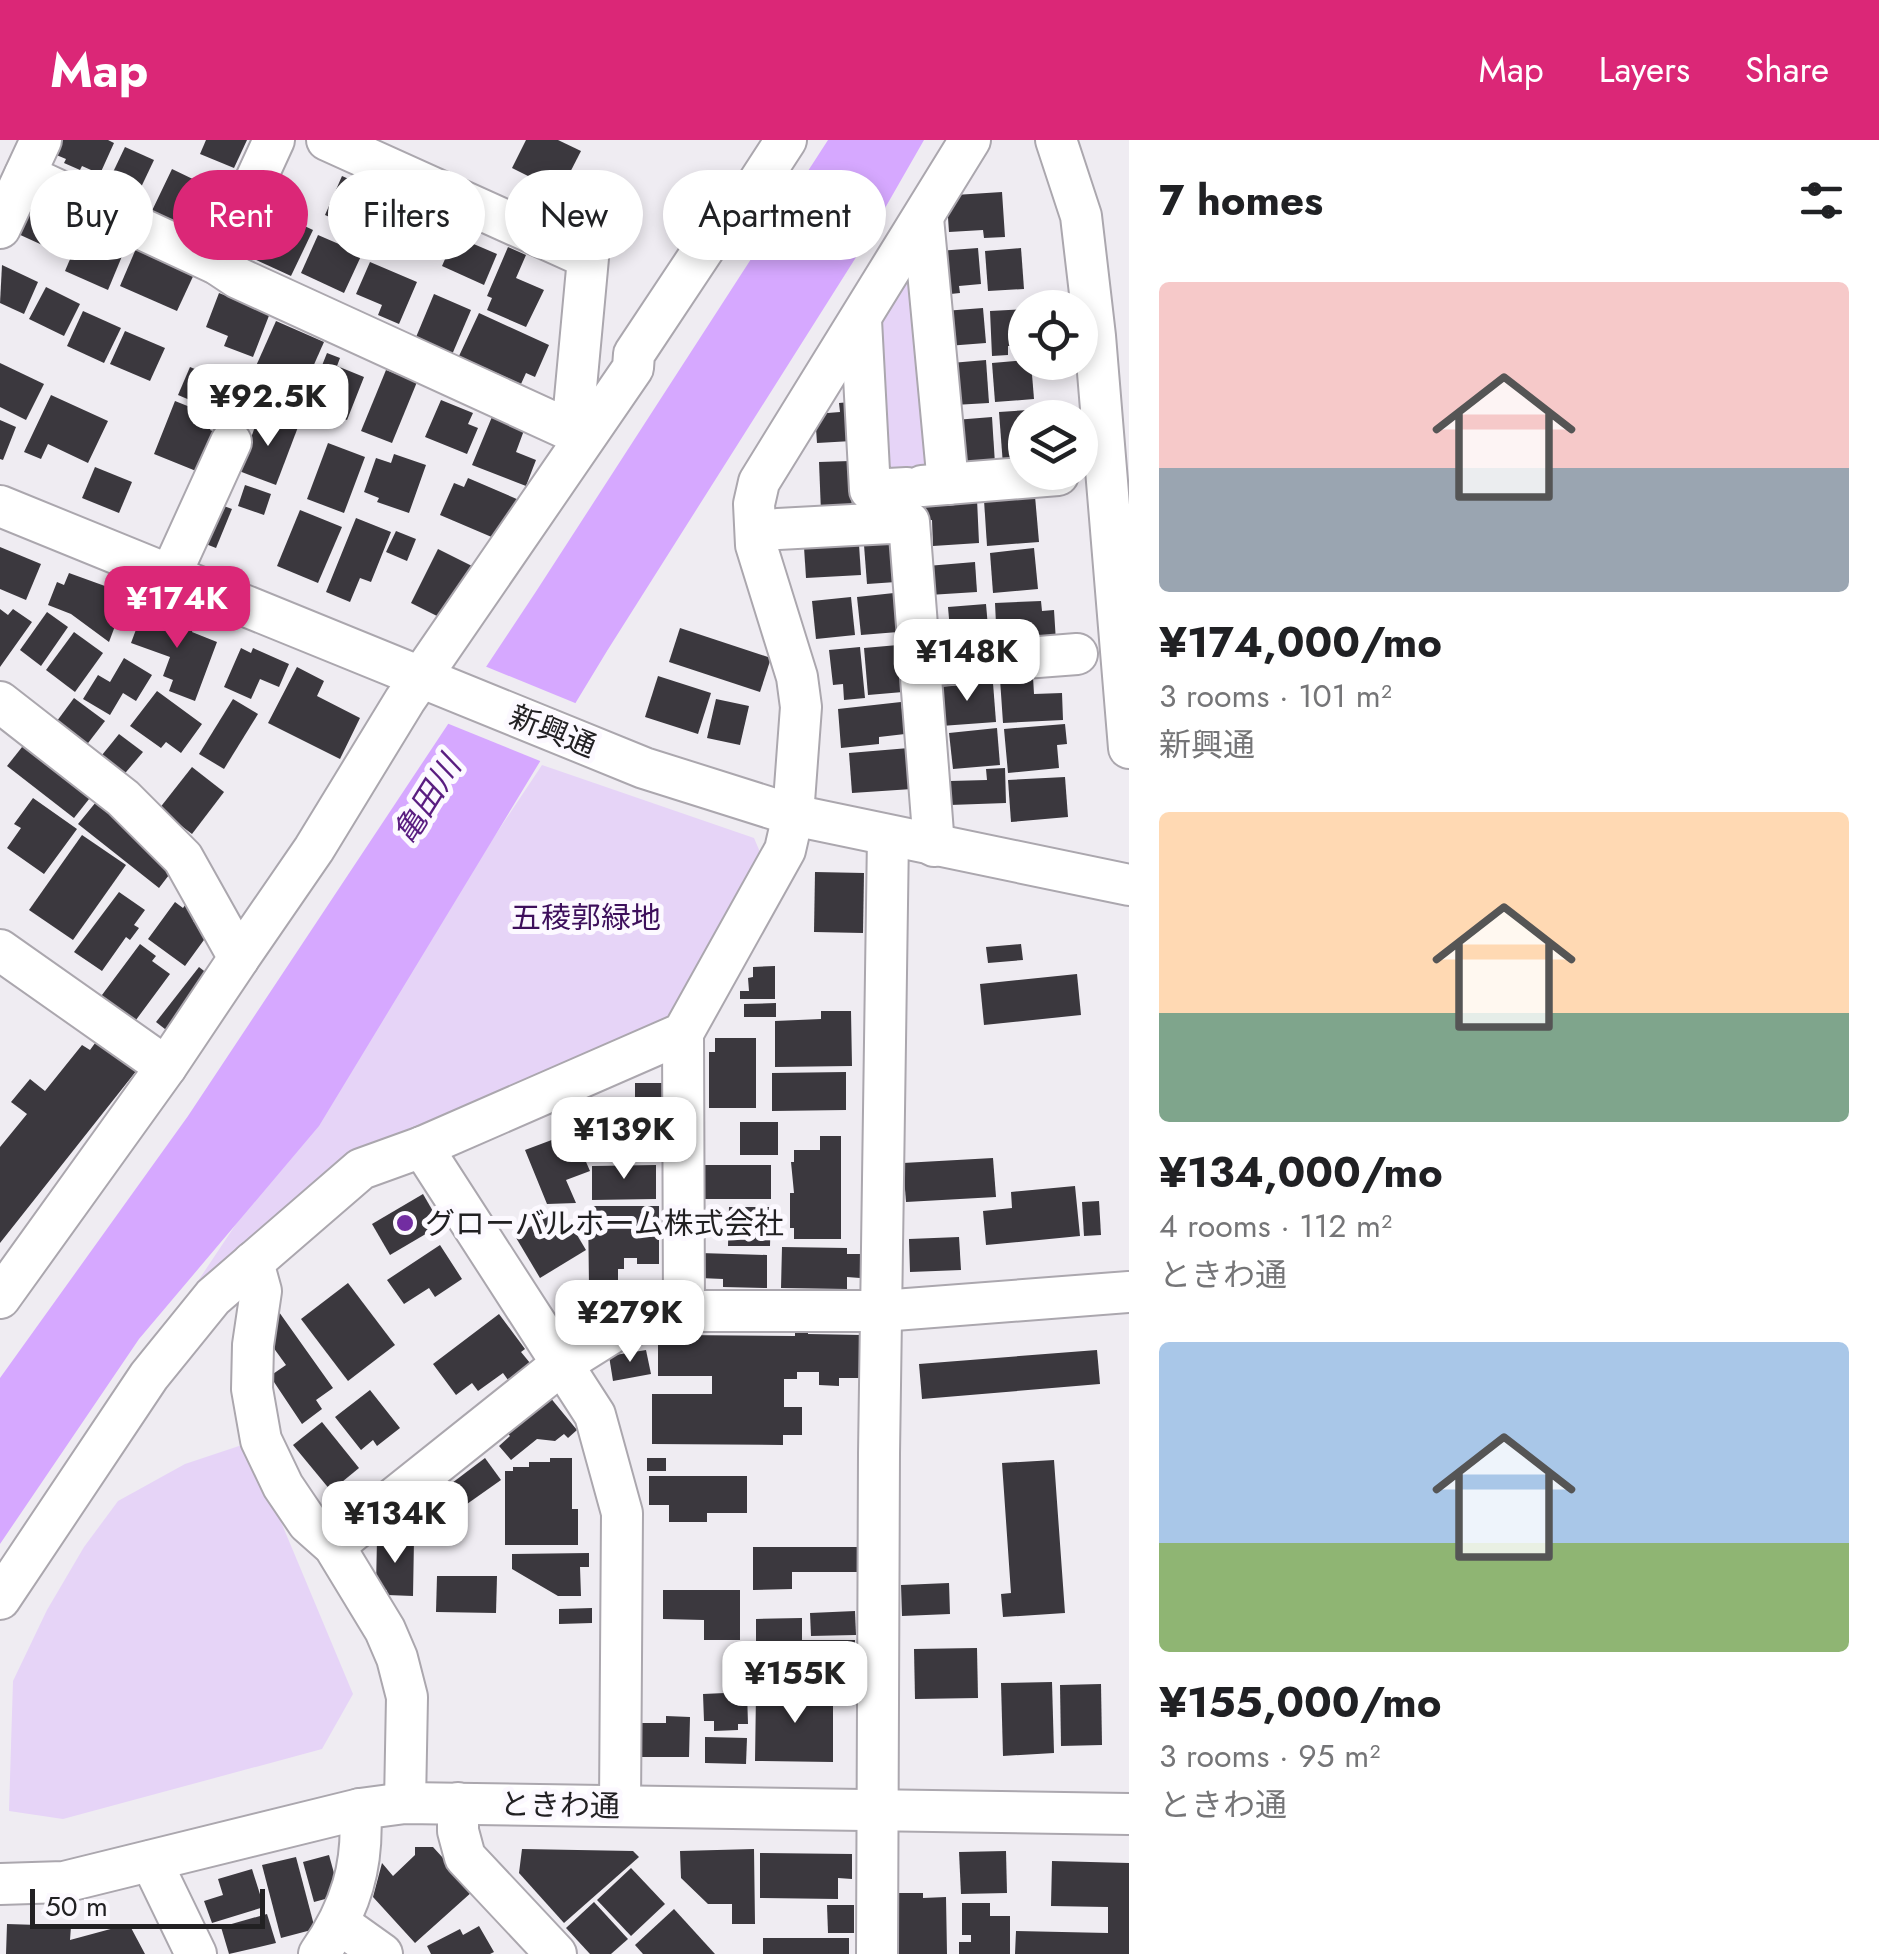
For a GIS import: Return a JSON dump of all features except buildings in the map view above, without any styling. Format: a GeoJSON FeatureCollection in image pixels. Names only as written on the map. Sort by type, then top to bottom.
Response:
{"type":"FeatureCollection","features":[{"type":"Feature","properties":{"kind":"street"},"geometry":{"type":"LineString","coordinates":[[217,264],[274,140]]}},
{"type":"Feature","properties":{"kind":"street"},"geometry":{"type":"LineString","coordinates":[[328,140],[588,258],[572,445]]}},
{"type":"Feature","properties":{"kind":"street"},"geometry":{"type":"LineString","coordinates":[[0,1298],[166,1067],[314,849],[428,681],[572,445],[634,368],[634,354],[711,238],[725,234],[786,140]]}},
{"type":"Feature","properties":{"kind":"street"},"geometry":{"type":"LineString","coordinates":[[684,1311],[683,1033],[786,850],[793,815],[800,737],[797,676],[756,545],[754,504],[759,482],[970,140]]}},
{"type":"Feature","properties":{"kind":"street"},"geometry":{"type":"LineString","coordinates":[[1056,140],[1081,216],[1114,398],[1129,748]]}},
{"type":"Feature","properties":{"kind":"street"},"geometry":{"type":"LineString","coordinates":[[0,228],[33,157],[238,278],[572,445]]}},
{"type":"Feature","properties":{"kind":"street"},"geometry":{"type":"LineString","coordinates":[[922,218],[948,484]]}},
{"type":"Feature","properties":{"kind":"street"},"geometry":{"type":"LineString","coordinates":[[861,320],[920,666],[934,846]]}},
{"type":"Feature","properties":{"kind":"street"},"geometry":{"type":"LineString","coordinates":[[170,576],[231,442]]}},
{"type":"Feature","properties":{"kind":"street"},"geometry":{"type":"LineString","coordinates":[[778,530],[890,506],[948,484],[1008,479]]}},
{"type":"Feature","properties":{"kind":"street","name":"新興通"},"geometry":{"type":"LineString","coordinates":[[0,506],[644,768],[793,815],[1129,885]]}},
{"type":"Feature","properties":{"kind":"street"},"geometry":{"type":"LineString","coordinates":[[920,666],[1077,654]]}},
{"type":"Feature","properties":{"kind":"street"},"geometry":{"type":"LineString","coordinates":[[0,702],[122,798],[183,858],[239,958]]}},
{"type":"Feature","properties":{"kind":"street"},"geometry":{"type":"LineString","coordinates":[[877,1954],[888,836]]}},
{"type":"Feature","properties":{"kind":"street"},"geometry":{"type":"LineString","coordinates":[[0,950],[166,1067]]}},
{"type":"Feature","properties":{"kind":"street"},"geometry":{"type":"LineString","coordinates":[[0,1599],[149,1376],[213,1298],[361,1169],[422,1147],[683,1033]]}},
{"type":"Feature","properties":{"kind":"street"},"geometry":{"type":"LineString","coordinates":[[422,1147],[595,1415],[622,1512],[620,1806]]}},
{"type":"Feature","properties":{"kind":"street"},"geometry":{"type":"LineString","coordinates":[[254,1262],[260,1291],[252,1388],[261,1440],[283,1486],[308,1523],[334,1546],[386,1630],[406,1697],[405,1803]]}},
{"type":"Feature","properties":{"kind":"street"},"geometry":{"type":"LineString","coordinates":[[334,1546],[562,1364],[618,1329],[684,1311],[882,1310],[1129,1292]]}},
{"type":"Feature","properties":{"kind":"street","name":"ときわ通"},"geometry":{"type":"LineString","coordinates":[[0,1884],[64,1882],[360,1810],[405,1803],[1129,1814]]}},
{"type":"Feature","properties":{"kind":"street"},"geometry":{"type":"LineString","coordinates":[[458,1803],[458,1831],[465,1856],[556,1954]]}},
{"type":"Feature","properties":{"kind":"street"},"geometry":{"type":"LineString","coordinates":[[360,1810],[362,1844],[357,1880],[329,1939],[382,1954]]}},
{"type":"Feature","properties":{"kind":"street"},"geometry":{"type":"LineString","coordinates":[[151,1861],[196,1954]]}},
{"type":"Feature","properties":{"kind":"green space"},"geometry":{"type":"Polygon","coordinates":[[[915,263],[937,472],[879,475],[870,327],[915,263]]]}},
{"type":"Feature","properties":{"kind":"green space","name":"五稜郭緑地"},"geometry":{"type":"Polygon","coordinates":[[[542,765],[754,838],[763,859],[667,1019],[341,1159],[180,1308],[542,765]]]}},
{"type":"Feature","properties":{"kind":"green space"},"geometry":{"type":"Polygon","coordinates":[[[248,1443],[353,1694],[322,1749],[63,1819],[9,1811],[13,1681],[47,1610],[84,1547],[118,1501],[185,1464],[248,1443]]]}},
{"type":"Feature","properties":{"kind":"water"},"geometry":{"type":"Polygon","coordinates":[[[828,140],[924,140],[886,206],[886,170],[809,170],[828,140]]]}},
{"type":"Feature","properties":{"kind":"water","name":"亀田川"},"geometry":{"type":"Polygon","coordinates":[[[750,260],[854,260],[607,651],[319,1126],[139,1339],[0,1544],[0,1378],[188,1116],[750,260]]]}},
{"type":"Feature","properties":{"kind":"pier"},"geometry":{"type":"Polygon","coordinates":[[[482,665],[580,705],[545,763],[444,722],[482,665]]]}},
{"type":"Feature","properties":{"kind":"place","name":"グローバルホーム株式会社"},"geometry":{"type":"Point","coordinates":[405,1223]}}]}
